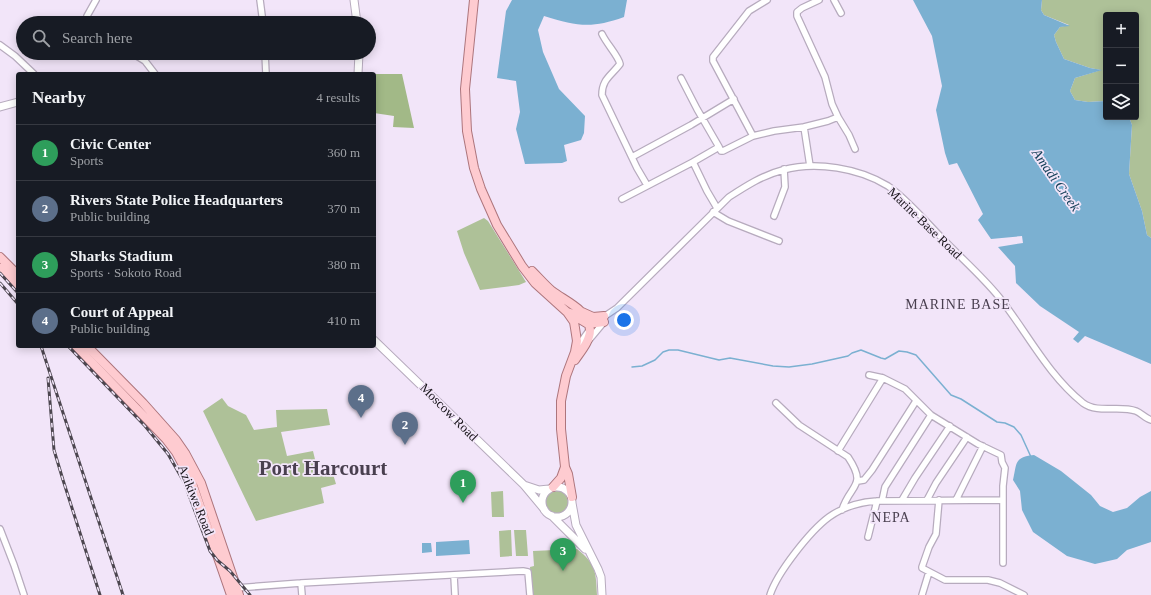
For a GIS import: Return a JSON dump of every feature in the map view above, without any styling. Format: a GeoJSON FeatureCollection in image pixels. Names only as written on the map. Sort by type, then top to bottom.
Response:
{"type":"FeatureCollection","features":[{"type":"Feature","properties":{"kind":"main road"},"geometry":{"type":"LineString","coordinates":[[474,0],[465,89],[467,131],[474,168],[481,189],[497,225],[522,266],[535,283],[567,312],[574,322],[577,341],[575,352],[563,388],[560,415],[565,467],[568,474],[572,500]]}},
{"type":"Feature","properties":{"kind":"main road"},"geometry":{"type":"LineString","coordinates":[[511,249],[544,284],[596,323]]}},
{"type":"Feature","properties":{"kind":"main road"},"geometry":{"type":"LineString","coordinates":[[0,257],[16,273]]}},
{"type":"Feature","properties":{"kind":"main road"},"geometry":{"type":"LineString","coordinates":[[0,268],[16,284]]}},
{"type":"Feature","properties":{"kind":"main road"},"geometry":{"type":"LineString","coordinates":[[581,311],[593,317],[596,323]]}},
{"type":"Feature","properties":{"kind":"main road"},"geometry":{"type":"LineString","coordinates":[[567,312],[596,323]]}},
{"type":"Feature","properties":{"kind":"main road"},"geometry":{"type":"LineString","coordinates":[[570,367],[586,343],[596,323]]}},
{"type":"Feature","properties":{"kind":"main road","name":"Azikiwe Road"},"geometry":{"type":"LineString","coordinates":[[78,348],[166,439],[176,452],[191,480],[231,595]]}},
{"type":"Feature","properties":{"kind":"main road","name":"Azikiwe Road"},"geometry":{"type":"LineString","coordinates":[[89,348],[143,403],[185,452],[201,483],[238,592]]}},
{"type":"Feature","properties":{"kind":"main road"},"geometry":{"type":"LineString","coordinates":[[551,488],[561,478],[565,467]]}},
{"type":"Feature","properties":{"kind":"street"},"geometry":{"type":"LineString","coordinates":[[87,16],[96,0]]}},
{"type":"Feature","properties":{"kind":"street"},"geometry":{"type":"LineString","coordinates":[[260,0],[262,16]]}},
{"type":"Feature","properties":{"kind":"street"},"geometry":{"type":"LineString","coordinates":[[354,0],[356,16]]}},
{"type":"Feature","properties":{"kind":"street"},"geometry":{"type":"LineString","coordinates":[[753,136],[712,61],[713,57],[749,11],[767,0]]}},
{"type":"Feature","properties":{"kind":"street"},"geometry":{"type":"LineString","coordinates":[[819,0],[802,8],[797,12],[797,16],[825,77],[834,108],[855,149]]}},
{"type":"Feature","properties":{"kind":"street"},"geometry":{"type":"LineString","coordinates":[[834,0],[841,13]]}},
{"type":"Feature","properties":{"kind":"street"},"geometry":{"type":"LineString","coordinates":[[602,34],[611,50],[620,61],[620,64],[604,81],[602,95],[647,185]]}},
{"type":"Feature","properties":{"kind":"street"},"geometry":{"type":"LineString","coordinates":[[0,45],[16,57]]}},
{"type":"Feature","properties":{"kind":"street"},"geometry":{"type":"LineString","coordinates":[[19,60],[32,72]]}},
{"type":"Feature","properties":{"kind":"street"},"geometry":{"type":"LineString","coordinates":[[142,60],[153,72]]}},
{"type":"Feature","properties":{"kind":"street"},"geometry":{"type":"LineString","coordinates":[[265,60],[266,72]]}},
{"type":"Feature","properties":{"kind":"street"},"geometry":{"type":"LineString","coordinates":[[358,60],[358,72]]}},
{"type":"Feature","properties":{"kind":"street"},"geometry":{"type":"LineString","coordinates":[[681,78],[694,104],[719,147],[723,151],[753,136],[774,131],[804,127],[838,117]]}},
{"type":"Feature","properties":{"kind":"street"},"geometry":{"type":"LineString","coordinates":[[632,157],[691,125],[734,99]]}},
{"type":"Feature","properties":{"kind":"street"},"geometry":{"type":"LineString","coordinates":[[0,107],[16,103]]}},
{"type":"Feature","properties":{"kind":"street"},"geometry":{"type":"LineString","coordinates":[[804,127],[810,166]]}},
{"type":"Feature","properties":{"kind":"street"},"geometry":{"type":"LineString","coordinates":[[622,199],[719,147]]}},
{"type":"Feature","properties":{"kind":"street"},"geometry":{"type":"LineString","coordinates":[[693,162],[715,210],[728,221],[779,240]]}},
{"type":"Feature","properties":{"kind":"street","name":"Marine Base Road"},"geometry":{"type":"LineString","coordinates":[[596,323],[617,308],[729,197],[748,184],[770,174],[784,170],[810,166],[826,167],[853,172],[876,180],[888,187],[907,203],[999,297],[1052,371],[1072,393],[1092,408],[1116,408],[1137,411],[1146,419],[1151,420]]}},
{"type":"Feature","properties":{"kind":"street"},"geometry":{"type":"LineString","coordinates":[[774,216],[785,187],[784,170]]}},
{"type":"Feature","properties":{"kind":"street"},"geometry":{"type":"LineString","coordinates":[[586,343],[596,323]]}},
{"type":"Feature","properties":{"kind":"street"},"geometry":{"type":"LineString","coordinates":[[575,352],[581,341],[596,323]]}},
{"type":"Feature","properties":{"kind":"street","name":"Moscow Road"},"geometry":{"type":"LineString","coordinates":[[376,342],[524,485],[544,509]]}},
{"type":"Feature","properties":{"kind":"street"},"geometry":{"type":"LineString","coordinates":[[869,375],[883,378],[905,389],[931,415],[967,437],[1001,455],[1005,468],[1003,500],[1003,563]]}},
{"type":"Feature","properties":{"kind":"street"},"geometry":{"type":"LineString","coordinates":[[838,451],[883,378]]}},
{"type":"Feature","properties":{"kind":"street"},"geometry":{"type":"LineString","coordinates":[[858,481],[864,480],[872,470],[916,401]]}},
{"type":"Feature","properties":{"kind":"street"},"geometry":{"type":"LineString","coordinates":[[776,403],[799,425],[848,457],[858,476],[858,481],[845,501],[842,510]]}},
{"type":"Feature","properties":{"kind":"street"},"geometry":{"type":"LineString","coordinates":[[868,538],[885,487],[931,415]]}},
{"type":"Feature","properties":{"kind":"street"},"geometry":{"type":"LineString","coordinates":[[902,500],[950,426]]}},
{"type":"Feature","properties":{"kind":"street"},"geometry":{"type":"LineString","coordinates":[[927,500],[936,483],[967,437]]}},
{"type":"Feature","properties":{"kind":"street"},"geometry":{"type":"LineString","coordinates":[[956,500],[983,446]]}},
{"type":"Feature","properties":{"kind":"street"},"geometry":{"type":"LineString","coordinates":[[524,485],[539,490],[559,487],[564,488],[569,492],[572,500],[576,525],[588,551],[595,561],[601,577],[602,595]]}},
{"type":"Feature","properties":{"kind":"street"},"geometry":{"type":"LineString","coordinates":[[551,488],[542,498],[544,509],[588,551]]}},
{"type":"Feature","properties":{"kind":"street"},"geometry":{"type":"LineString","coordinates":[[552,516],[556,517],[565,514],[571,507],[572,500]]}},
{"type":"Feature","properties":{"kind":"street"},"geometry":{"type":"LineString","coordinates":[[770,595],[772,589],[792,556],[820,524],[830,516],[861,502],[880,500],[1003,500]]}},
{"type":"Feature","properties":{"kind":"street"},"geometry":{"type":"LineString","coordinates":[[939,500],[936,534],[929,547],[922,567],[945,580],[956,581],[978,579],[993,581],[1024,595]]}},
{"type":"Feature","properties":{"kind":"street"},"geometry":{"type":"LineString","coordinates":[[0,529],[24,595]]}},
{"type":"Feature","properties":{"kind":"street"},"geometry":{"type":"LineString","coordinates":[[238,592],[301,583],[527,571],[530,595]]}},
{"type":"Feature","properties":{"kind":"street"},"geometry":{"type":"LineString","coordinates":[[922,595],[929,572]]}},
{"type":"Feature","properties":{"kind":"street"},"geometry":{"type":"LineString","coordinates":[[454,576],[455,595]]}},
{"type":"Feature","properties":{"kind":"street"},"geometry":{"type":"LineString","coordinates":[[301,583],[302,595]]}},
{"type":"Feature","properties":{"kind":"green space"},"geometry":{"type":"Polygon","coordinates":[[[1042,0],[1151,0],[1151,238],[1147,235],[1142,211],[1129,174],[1132,125],[1130,120],[1139,120],[1139,12],[1103,12],[1103,101],[1088,102],[1075,100],[1070,91],[1075,78],[1101,70],[1090,68],[1064,59],[1054,35],[1060,27],[1069,25],[1044,15],[1041,10],[1042,0]]]}},
{"type":"Feature","properties":{"kind":"green space"},"geometry":{"type":"Polygon","coordinates":[[[376,74],[402,74],[414,128],[393,127],[394,116],[376,113],[376,74]]]}},
{"type":"Feature","properties":{"kind":"green space"},"geometry":{"type":"Polygon","coordinates":[[[484,218],[488,221],[526,282],[519,285],[480,290],[464,253],[457,231],[484,218]]]}},
{"type":"Feature","properties":{"kind":"green space"},"geometry":{"type":"Polygon","coordinates":[[[222,398],[228,406],[246,415],[254,430],[277,427],[276,410],[327,409],[330,425],[281,432],[287,456],[313,451],[319,476],[333,474],[336,484],[321,488],[324,503],[256,521],[203,411],[222,398]]]}},
{"type":"Feature","properties":{"kind":"green space"},"geometry":{"type":"Polygon","coordinates":[[[503,491],[504,517],[492,517],[491,492],[503,491]]]}},
{"type":"Feature","properties":{"kind":"green space"},"geometry":{"type":"Polygon","coordinates":[[[557,491],[565,494],[568,502],[565,510],[557,513],[549,510],[546,502],[549,494],[557,491]]]}},
{"type":"Feature","properties":{"kind":"green space"},"geometry":{"type":"Polygon","coordinates":[[[511,530],[512,556],[500,557],[499,531],[511,530]]]}},
{"type":"Feature","properties":{"kind":"green space"},"geometry":{"type":"Polygon","coordinates":[[[514,530],[526,530],[528,556],[516,556],[514,530]]]}},
{"type":"Feature","properties":{"kind":"green space"},"geometry":{"type":"Polygon","coordinates":[[[577,549],[588,559],[594,569],[597,595],[532,595],[530,567],[534,566],[533,551],[577,549]]]}},
{"type":"Feature","properties":{"kind":"water"},"geometry":{"type":"Polygon","coordinates":[[[512,0],[627,0],[624,17],[593,25],[584,25],[544,16],[538,30],[543,52],[559,89],[585,116],[584,133],[581,140],[564,145],[567,161],[562,163],[525,164],[516,129],[520,112],[516,81],[497,78],[506,11],[512,0]]]}},
{"type":"Feature","properties":{"kind":"water","name":"Amadi Creek"},"geometry":{"type":"Polygon","coordinates":[[[913,0],[1042,0],[1041,10],[1044,15],[1070,26],[1060,27],[1054,35],[1064,59],[1090,68],[1102,70],[1075,78],[1070,91],[1075,100],[1088,102],[1103,101],[1103,120],[1130,120],[1132,125],[1129,174],[1142,211],[1147,235],[1151,238],[1151,364],[1085,336],[1078,343],[1073,339],[1079,332],[1040,306],[1016,283],[1015,266],[998,247],[1023,243],[1022,236],[991,239],[978,220],[983,214],[957,163],[949,165],[936,110],[942,86],[932,36],[913,0]]]}},
{"type":"Feature","properties":{"kind":"water"},"geometry":{"type":"Polygon","coordinates":[[[1034,455],[1061,471],[1091,495],[1100,506],[1113,512],[1127,508],[1140,497],[1151,491],[1151,542],[1127,550],[1117,559],[1095,564],[1067,556],[1033,532],[1022,510],[1020,491],[1013,480],[1016,465],[1020,459],[1034,455]]]}},
{"type":"Feature","properties":{"kind":"water"},"geometry":{"type":"Polygon","coordinates":[[[469,540],[470,554],[436,556],[436,542],[469,540]]]}},
{"type":"Feature","properties":{"kind":"water"},"geometry":{"type":"Polygon","coordinates":[[[422,543],[431,543],[432,552],[422,553],[422,543]]]}},
{"type":"Feature","properties":{"kind":"waterway"},"geometry":{"type":"LineString","coordinates":[[632,367],[642,366],[655,360],[663,352],[669,350],[678,350],[719,360],[730,358],[773,366],[789,367],[812,364],[848,356],[861,350],[885,359],[899,351],[907,352],[916,355],[951,395],[961,399],[997,422],[1005,423],[1014,427],[1021,435],[1031,457]]}},
{"type":"Feature","properties":{"kind":"railway"},"geometry":{"type":"LineString","coordinates":[[0,273],[16,291]]}},
{"type":"Feature","properties":{"kind":"railway"},"geometry":{"type":"LineString","coordinates":[[0,283],[16,302]]}},
{"type":"Feature","properties":{"kind":"railway"},"geometry":{"type":"LineString","coordinates":[[42,348],[123,595]]}},
{"type":"Feature","properties":{"kind":"railway"},"geometry":{"type":"LineString","coordinates":[[70,348],[145,426],[168,454],[184,482],[210,551],[217,560],[230,571],[250,595]]}},
{"type":"Feature","properties":{"kind":"railway"},"geometry":{"type":"LineString","coordinates":[[48,378],[54,450],[100,595]]}},
{"type":"Feature","properties":{"kind":"place","name":"Court of Appeal"},"geometry":{"type":"Point","coordinates":[361,418]}},
{"type":"Feature","properties":{"kind":"place","name":"Rivers State Police Headquarters"},"geometry":{"type":"Point","coordinates":[405,445]}},
{"type":"Feature","properties":{"kind":"place","name":"Civic Center"},"geometry":{"type":"Point","coordinates":[463,503]}},
{"type":"Feature","properties":{"kind":"place","name":"Sharks Stadium"},"geometry":{"type":"Point","coordinates":[563,571]}},
{"type":"Feature","properties":{"kind":"district","name":"MARINE BASE"},"geometry":{"type":"Point","coordinates":[958,304]}},
{"type":"Feature","properties":{"kind":"district","name":"Port Harcourt"},"geometry":{"type":"Point","coordinates":[323,468]}},
{"type":"Feature","properties":{"kind":"district","name":"NEPA"},"geometry":{"type":"Point","coordinates":[891,517]}}]}
